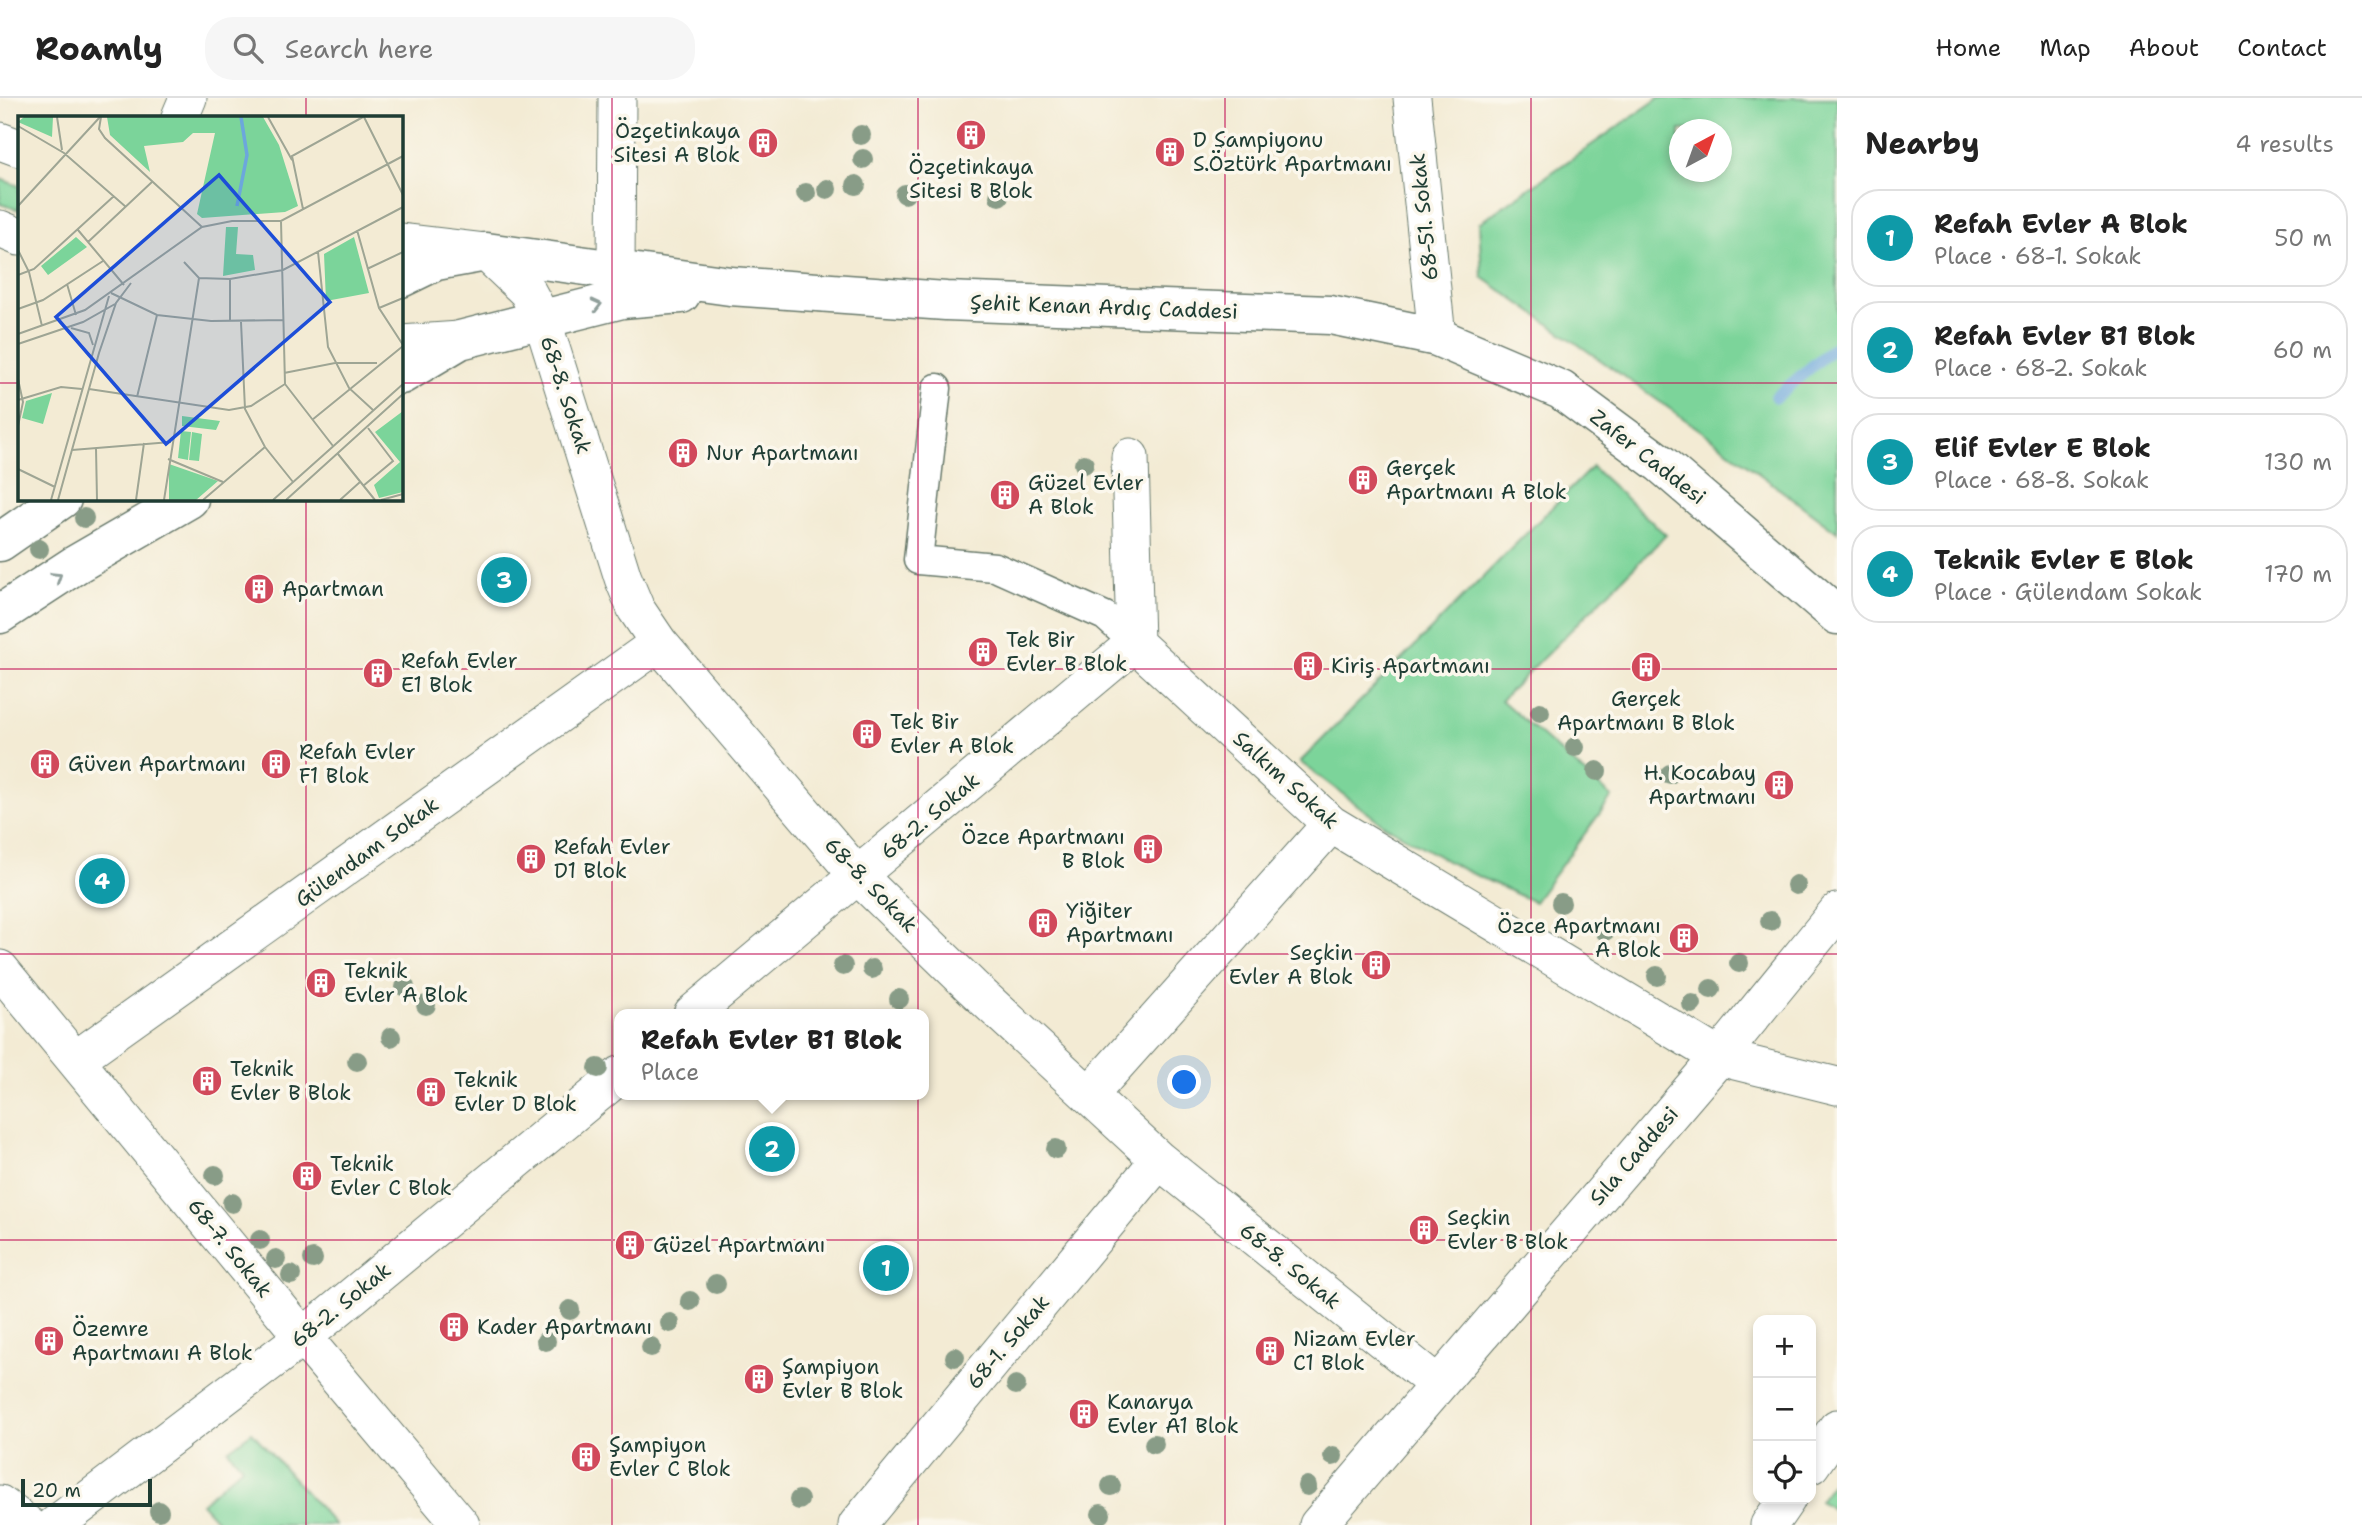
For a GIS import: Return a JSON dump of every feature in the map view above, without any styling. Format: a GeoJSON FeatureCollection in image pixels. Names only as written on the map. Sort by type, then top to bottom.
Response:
{"type":"FeatureCollection","features":[{"type":"Feature","properties":{"kind":"street"},"geometry":{"type":"LineString","coordinates":[[180,116],[188,98]]}},
{"type":"Feature","properties":{"kind":"street"},"geometry":{"type":"LineString","coordinates":[[617,98],[617,269]]}},
{"type":"Feature","properties":{"kind":"street","name":"68-51. Sokak"},"geometry":{"type":"LineString","coordinates":[[1412,98],[1437,337]]}},
{"type":"Feature","properties":{"kind":"street"},"geometry":{"type":"LineString","coordinates":[[0,141],[18,148]]}},
{"type":"Feature","properties":{"kind":"street"},"geometry":{"type":"LineString","coordinates":[[402,242],[486,252]]}},
{"type":"Feature","properties":{"kind":"street","name":"Şehit Kenan Ardıç Caddesi"},"geometry":{"type":"LineString","coordinates":[[402,278],[436,261],[486,252],[730,286],[946,301],[1330,315],[1437,337]]}},
{"type":"Feature","properties":{"kind":"street","name":"68-8. Sokak"},"geometry":{"type":"LineString","coordinates":[[486,252],[527,291],[542,319],[623,578],[636,609],[659,643],[858,876],[971,986],[1159,1160],[1437,1384]]}},
{"type":"Feature","properties":{"kind":"street","name":"Şehit Kenan Ardıç Caddesi"},"geometry":{"type":"LineString","coordinates":[[402,374],[460,340],[622,299],[769,288]]}},
{"type":"Feature","properties":{"kind":"street","name":"Zafer Caddesi"},"geometry":{"type":"LineString","coordinates":[[1437,337],[1561,390],[1661,464],[1837,615]]}},
{"type":"Feature","properties":{"kind":"street"},"geometry":{"type":"LineString","coordinates":[[402,344],[460,340]]}},
{"type":"Feature","properties":{"kind":"street"},"geometry":{"type":"LineString","coordinates":[[937,388],[918,560],[995,567],[1105,616],[1135,643]]}},
{"type":"Feature","properties":{"kind":"street"},"geometry":{"type":"LineString","coordinates":[[1130,457],[1135,643]]}},
{"type":"Feature","properties":{"kind":"street"},"geometry":{"type":"LineString","coordinates":[[0,542],[61,500]]}},
{"type":"Feature","properties":{"kind":"street"},"geometry":{"type":"LineString","coordinates":[[0,614],[75,565],[187,500]]}},
{"type":"Feature","properties":{"kind":"street","name":"Gülendam Sokak"},"geometry":{"type":"LineString","coordinates":[[75,1060],[659,643]]}},
{"type":"Feature","properties":{"kind":"street","name":"Salkım Sokak"},"geometry":{"type":"LineString","coordinates":[[1135,643],[1331,824],[1718,1057],[1837,1086]]}},
{"type":"Feature","properties":{"kind":"street","name":"68-2. Sokak"},"geometry":{"type":"LineString","coordinates":[[698,1009],[1135,643]]}},
{"type":"Feature","properties":{"kind":"street"},"geometry":{"type":"LineString","coordinates":[[1090,1094],[1331,824]]}},
{"type":"Feature","properties":{"kind":"street","name":"Sıla Caddesi"},"geometry":{"type":"LineString","coordinates":[[1318,1525],[1718,1057],[1837,912]]}},
{"type":"Feature","properties":{"kind":"street","name":"68-7. Sokak"},"geometry":{"type":"LineString","coordinates":[[0,969],[461,1525]]}},
{"type":"Feature","properties":{"kind":"street","name":"68-2. Sokak"},"geometry":{"type":"LineString","coordinates":[[55,1525],[303,1337],[614,1079]]}},
{"type":"Feature","properties":{"kind":"street","name":"68-1. Sokak"},"geometry":{"type":"LineString","coordinates":[[857,1525],[1159,1160]]}},
{"type":"Feature","properties":{"kind":"street"},"geometry":{"type":"LineString","coordinates":[[1816,1458],[1837,1428]]}},
{"type":"Feature","properties":{"kind":"street"},"geometry":{"type":"LineString","coordinates":[[0,1504],[28,1525]]}},
{"type":"Feature","properties":{"kind":"street"},"geometry":{"type":"LineString","coordinates":[[1769,1525],[1784,1504]]}},
{"type":"Feature","properties":{"kind":"green space"},"geometry":{"type":"Polygon","coordinates":[[[1659,98],[1837,98],[1837,532],[1710,437],[1482,277],[1479,223],[1659,98]]]}},
{"type":"Feature","properties":{"kind":"green space"},"geometry":{"type":"Polygon","coordinates":[[[0,179],[18,186],[18,210],[0,204],[0,179]]]}},
{"type":"Feature","properties":{"kind":"green space"},"geometry":{"type":"Polygon","coordinates":[[[1592,467],[1666,535],[1501,700],[1612,797],[1534,902],[1458,867],[1384,825],[1300,762],[1592,467]]]}},
{"type":"Feature","properties":{"kind":"green space"},"geometry":{"type":"Polygon","coordinates":[[[252,1432],[335,1525],[221,1525],[201,1503],[242,1467],[228,1450],[252,1432]]]}},
{"type":"Feature","properties":{"kind":"green space"},"geometry":{"type":"Polygon","coordinates":[[[1837,1477],[1837,1512],[1819,1501],[1837,1477]]]}},
{"type":"Feature","properties":{"kind":"waterway"},"geometry":{"type":"LineString","coordinates":[[1776,397],[1837,345]]}},
{"type":"Feature","properties":{"kind":"place","name":"Özçetinkaya Sitesi B Blok"},"geometry":{"type":"Point","coordinates":[971,135]}},
{"type":"Feature","properties":{"kind":"place","name":"Özçetinkaya Sitesi A Blok"},"geometry":{"type":"Point","coordinates":[763,143]}},
{"type":"Feature","properties":{"kind":"place","name":"D Şampiyonu S.Öztürk Apartmanı"},"geometry":{"type":"Point","coordinates":[1170,152]}},
{"type":"Feature","properties":{"kind":"place","name":"Nur Apartmanı"},"geometry":{"type":"Point","coordinates":[683,453]}},
{"type":"Feature","properties":{"kind":"place","name":"Gerçek Apartmanı A Blok"},"geometry":{"type":"Point","coordinates":[1363,480]}},
{"type":"Feature","properties":{"kind":"place","name":"Güzel Evler A Blok"},"geometry":{"type":"Point","coordinates":[1005,495]}},
{"type":"Feature","properties":{"kind":"place","name":"Elif Evler E Blok"},"geometry":{"type":"Point","coordinates":[504,580]}},
{"type":"Feature","properties":{"kind":"place","name":"Apartman"},"geometry":{"type":"Point","coordinates":[259,589]}},
{"type":"Feature","properties":{"kind":"place","name":"Tek Bir Evler B Blok"},"geometry":{"type":"Point","coordinates":[983,652]}},
{"type":"Feature","properties":{"kind":"place","name":"Kiriş Apartmanı"},"geometry":{"type":"Point","coordinates":[1308,666]}},
{"type":"Feature","properties":{"kind":"place","name":"Gerçek Apartmanı B Blok"},"geometry":{"type":"Point","coordinates":[1646,667]}},
{"type":"Feature","properties":{"kind":"place","name":"Refah Evler E1 Blok"},"geometry":{"type":"Point","coordinates":[378,673]}},
{"type":"Feature","properties":{"kind":"place","name":"Tek Bir Evler A Blok"},"geometry":{"type":"Point","coordinates":[867,734]}},
{"type":"Feature","properties":{"kind":"place","name":"Güven Apartmanı"},"geometry":{"type":"Point","coordinates":[45,764]}},
{"type":"Feature","properties":{"kind":"place","name":"Refah Evler F1 Blok"},"geometry":{"type":"Point","coordinates":[276,764]}},
{"type":"Feature","properties":{"kind":"place","name":"H. Kocabay Apartmanı"},"geometry":{"type":"Point","coordinates":[1779,785]}},
{"type":"Feature","properties":{"kind":"place","name":"Özce Apartmanı B Blok"},"geometry":{"type":"Point","coordinates":[1148,849]}},
{"type":"Feature","properties":{"kind":"place","name":"Refah Evler D1 Blok"},"geometry":{"type":"Point","coordinates":[531,859]}},
{"type":"Feature","properties":{"kind":"place","name":"Teknik Evler E Blok"},"geometry":{"type":"Point","coordinates":[102,881]}},
{"type":"Feature","properties":{"kind":"place","name":"Yiğiter Apartmanı"},"geometry":{"type":"Point","coordinates":[1043,923]}},
{"type":"Feature","properties":{"kind":"place","name":"Özce Apartmanı A Blok"},"geometry":{"type":"Point","coordinates":[1684,938]}},
{"type":"Feature","properties":{"kind":"place","name":"Seçkin Evler A Blok"},"geometry":{"type":"Point","coordinates":[1376,965]}},
{"type":"Feature","properties":{"kind":"place","name":"Teknik Evler A Blok"},"geometry":{"type":"Point","coordinates":[321,983]}},
{"type":"Feature","properties":{"kind":"place","name":"Teknik Evler B Blok"},"geometry":{"type":"Point","coordinates":[207,1081]}},
{"type":"Feature","properties":{"kind":"place","name":"Teknik Evler D Blok"},"geometry":{"type":"Point","coordinates":[431,1092]}},
{"type":"Feature","properties":{"kind":"place","name":"Refah Evler B1 Blok"},"geometry":{"type":"Point","coordinates":[772,1149]}},
{"type":"Feature","properties":{"kind":"place","name":"Teknik Evler C Blok"},"geometry":{"type":"Point","coordinates":[307,1176]}},
{"type":"Feature","properties":{"kind":"place","name":"Seçkin Evler B Blok"},"geometry":{"type":"Point","coordinates":[1424,1230]}},
{"type":"Feature","properties":{"kind":"place","name":"Güzel Apartmanı"},"geometry":{"type":"Point","coordinates":[630,1245]}},
{"type":"Feature","properties":{"kind":"place","name":"Refah Evler A Blok"},"geometry":{"type":"Point","coordinates":[886,1268]}},
{"type":"Feature","properties":{"kind":"place","name":"Kader Apartmanı"},"geometry":{"type":"Point","coordinates":[454,1327]}},
{"type":"Feature","properties":{"kind":"place","name":"Özemre Apartmanı A Blok"},"geometry":{"type":"Point","coordinates":[49,1341]}},
{"type":"Feature","properties":{"kind":"place","name":"Nizam Evler C1 Blok"},"geometry":{"type":"Point","coordinates":[1270,1351]}},
{"type":"Feature","properties":{"kind":"place","name":"Şampiyon Evler B Blok"},"geometry":{"type":"Point","coordinates":[759,1379]}},
{"type":"Feature","properties":{"kind":"place","name":"Kanarya Evler A1 Blok"},"geometry":{"type":"Point","coordinates":[1084,1414]}},
{"type":"Feature","properties":{"kind":"place","name":"Şampiyon Evler C Blok"},"geometry":{"type":"Point","coordinates":[586,1457]}}]}
